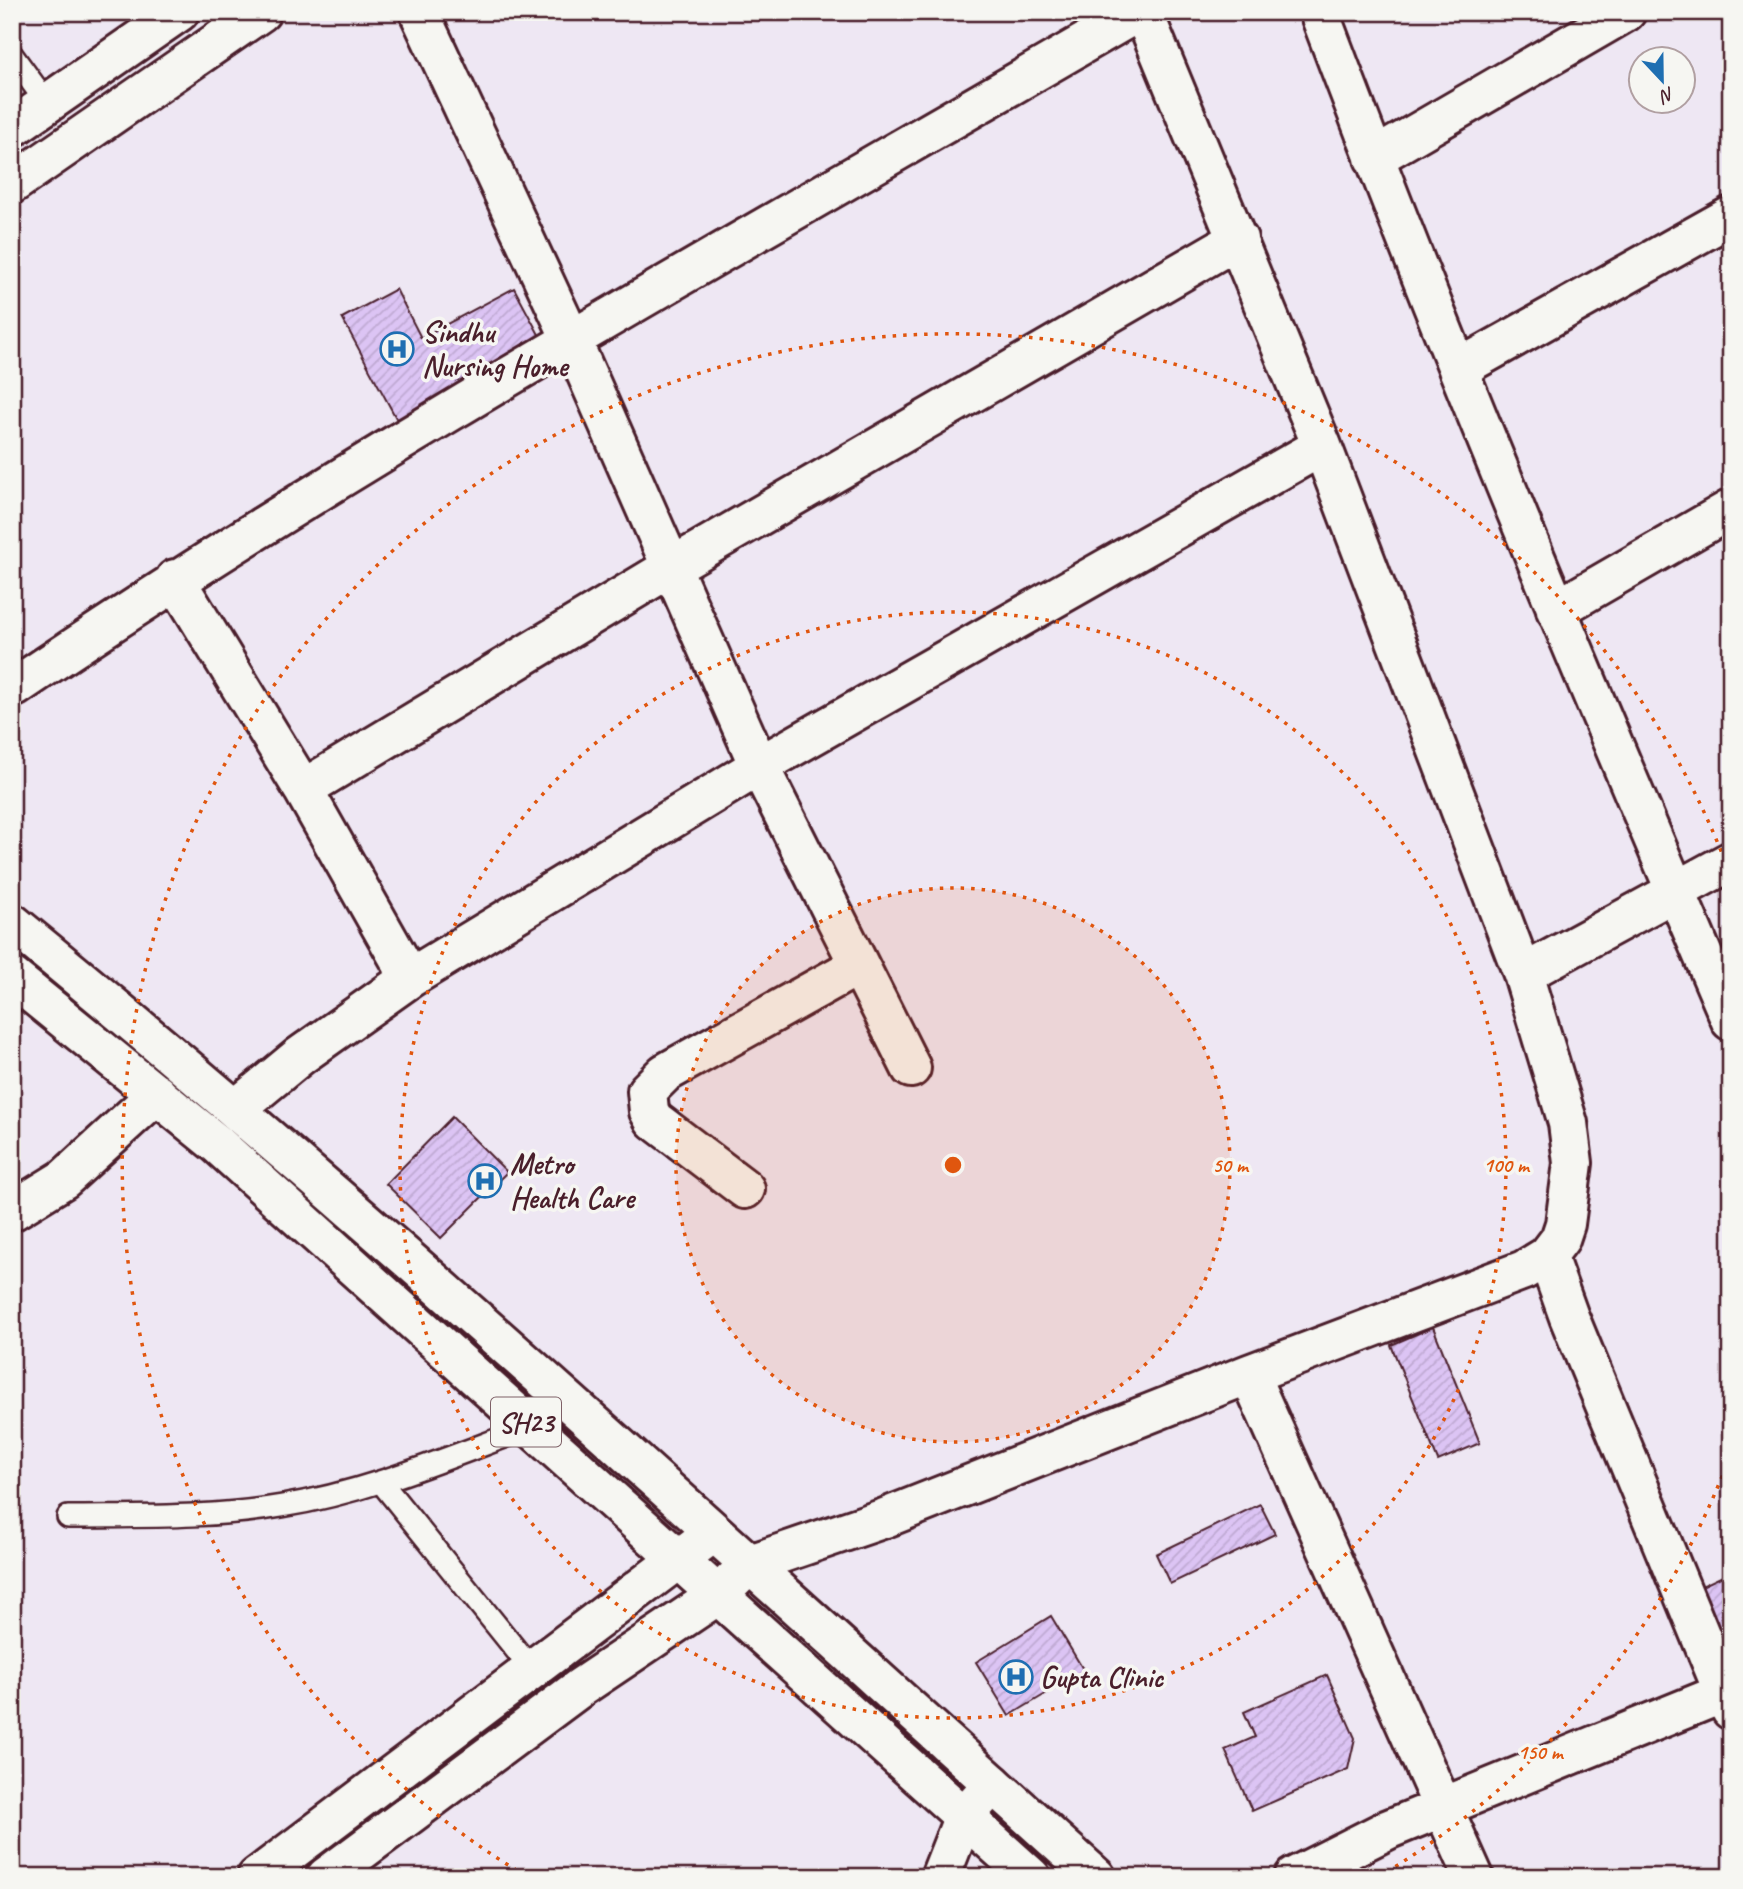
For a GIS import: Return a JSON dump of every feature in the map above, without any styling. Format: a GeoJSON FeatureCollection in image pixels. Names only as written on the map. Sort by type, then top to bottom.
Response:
{"type":"FeatureCollection","features":[{"type":"Feature","properties":{"kind":"street"},"geometry":{"type":"LineString","coordinates":[[12,128],[179,12]]}},
{"type":"Feature","properties":{"kind":"street"},"geometry":{"type":"LineString","coordinates":[[12,184],[261,12]]}},
{"type":"Feature","properties":{"kind":"street"},"geometry":{"type":"LineString","coordinates":[[418,12],[572,341],[759,766],[911,1068]]}},
{"type":"Feature","properties":{"kind":"street"},"geometry":{"type":"LineString","coordinates":[[15,687],[175,579],[572,341],[1138,12]]}},
{"type":"Feature","properties":{"kind":"street"},"geometry":{"type":"LineString","coordinates":[[326,1877],[581,1687],[718,1595],[750,1564],[886,1518],[1249,1374],[1524,1270],[1556,1247],[1565,1224],[1573,1163],[1568,1123],[1523,974],[1322,446],[1143,12]]}},
{"type":"Feature","properties":{"kind":"street"},"geometry":{"type":"LineString","coordinates":[[1319,12],[1374,158],[1556,610],[1731,1021]]}},
{"type":"Feature","properties":{"kind":"street"},"geometry":{"type":"LineString","coordinates":[[1374,158],[1626,12]]}},
{"type":"Feature","properties":{"kind":"street"},"geometry":{"type":"LineString","coordinates":[[1458,369],[1731,216]]}},
{"type":"Feature","properties":{"kind":"street"},"geometry":{"type":"LineString","coordinates":[[303,789],[673,566],[1238,239]]}},
{"type":"Feature","properties":{"kind":"street"},"geometry":{"type":"LineString","coordinates":[[237,1108],[300,1056],[410,978],[759,766],[1322,446]]}},
{"type":"Feature","properties":{"kind":"street"},"geometry":{"type":"LineString","coordinates":[[1556,610],[1731,509]]}},
{"type":"Feature","properties":{"kind":"street"},"geometry":{"type":"LineString","coordinates":[[175,579],[303,789],[410,978]]}},
{"type":"Feature","properties":{"kind":"street"},"geometry":{"type":"LineString","coordinates":[[1523,974],[1731,861]]}},
{"type":"Feature","properties":{"kind":"street"},"geometry":{"type":"LineString","coordinates":[[12,923],[237,1108],[750,1564],[1096,1877]]}},
{"type":"Feature","properties":{"kind":"street"},"geometry":{"type":"LineString","coordinates":[[745,1189],[654,1120],[649,1111],[647,1091],[665,1073],[859,965]]}},
{"type":"Feature","properties":{"kind":"street","name":"SH23"},"geometry":{"type":"LineString","coordinates":[[12,977],[217,1144],[1031,1877]]}},
{"type":"Feature","properties":{"kind":"street"},"geometry":{"type":"LineString","coordinates":[[12,1211],[64,1179],[157,1094]]}},
{"type":"Feature","properties":{"kind":"street"},"geometry":{"type":"LineString","coordinates":[[1294,1877],[1390,1829],[1728,1698],[1569,1317],[1547,1256]]}},
{"type":"Feature","properties":{"kind":"street"},"geometry":{"type":"LineString","coordinates":[[1249,1374],[1474,1877]]}},
{"type":"Feature","properties":{"kind":"street"},"geometry":{"type":"LineString","coordinates":[[257,1877],[713,1533]]}},
{"type":"Feature","properties":{"kind":"street"},"geometry":{"type":"LineString","coordinates":[[940,1877],[964,1816],[993,1784]]}},
{"type":"Feature","properties":{"kind":"lane"},"geometry":{"type":"LineString","coordinates":[[12,55],[47,103]]}},
{"type":"Feature","properties":{"kind":"lane"},"geometry":{"type":"LineString","coordinates":[[68,1517],[218,1514],[282,1506],[380,1482],[531,1427]]}},
{"type":"Feature","properties":{"kind":"lane"},"geometry":{"type":"LineString","coordinates":[[380,1482],[533,1671]]}},
{"type":"Feature","properties":{"kind":"building"},"geometry":{"type":"Polygon","coordinates":[[[514,288],[543,342],[397,420],[342,318],[396,289],[421,338],[514,288]]]}},
{"type":"Feature","properties":{"kind":"building"},"geometry":{"type":"Polygon","coordinates":[[[452,1117],[507,1172],[441,1238],[386,1184],[452,1117]]]}},
{"type":"Feature","properties":{"kind":"building"},"geometry":{"type":"Polygon","coordinates":[[[1433,1327],[1480,1443],[1438,1461],[1391,1345],[1433,1327]]]}},
{"type":"Feature","properties":{"kind":"building"},"geometry":{"type":"Polygon","coordinates":[[[1260,1504],[1275,1534],[1170,1584],[1156,1554],[1260,1504]]]}},
{"type":"Feature","properties":{"kind":"building"},"geometry":{"type":"Polygon","coordinates":[[[1731,1572],[1731,1669],[1689,1592],[1731,1572]]]}},
{"type":"Feature","properties":{"kind":"building"},"geometry":{"type":"Polygon","coordinates":[[[1051,1616],[1084,1671],[1009,1716],[976,1662],[1051,1616]]]}},
{"type":"Feature","properties":{"kind":"building"},"geometry":{"type":"Polygon","coordinates":[[[1327,1675],[1355,1738],[1348,1769],[1252,1811],[1225,1750],[1255,1737],[1244,1712],[1327,1675]]]}},
{"type":"Feature","properties":{"kind":"place","name":"Sindhu Nursing Home"},"geometry":{"type":"Point","coordinates":[397,349]}},
{"type":"Feature","properties":{"kind":"place","name":"Metro Health Care"},"geometry":{"type":"Point","coordinates":[485,1181]}},
{"type":"Feature","properties":{"kind":"place","name":"Gupta Clinic"},"geometry":{"type":"Point","coordinates":[1016,1677]}}]}
